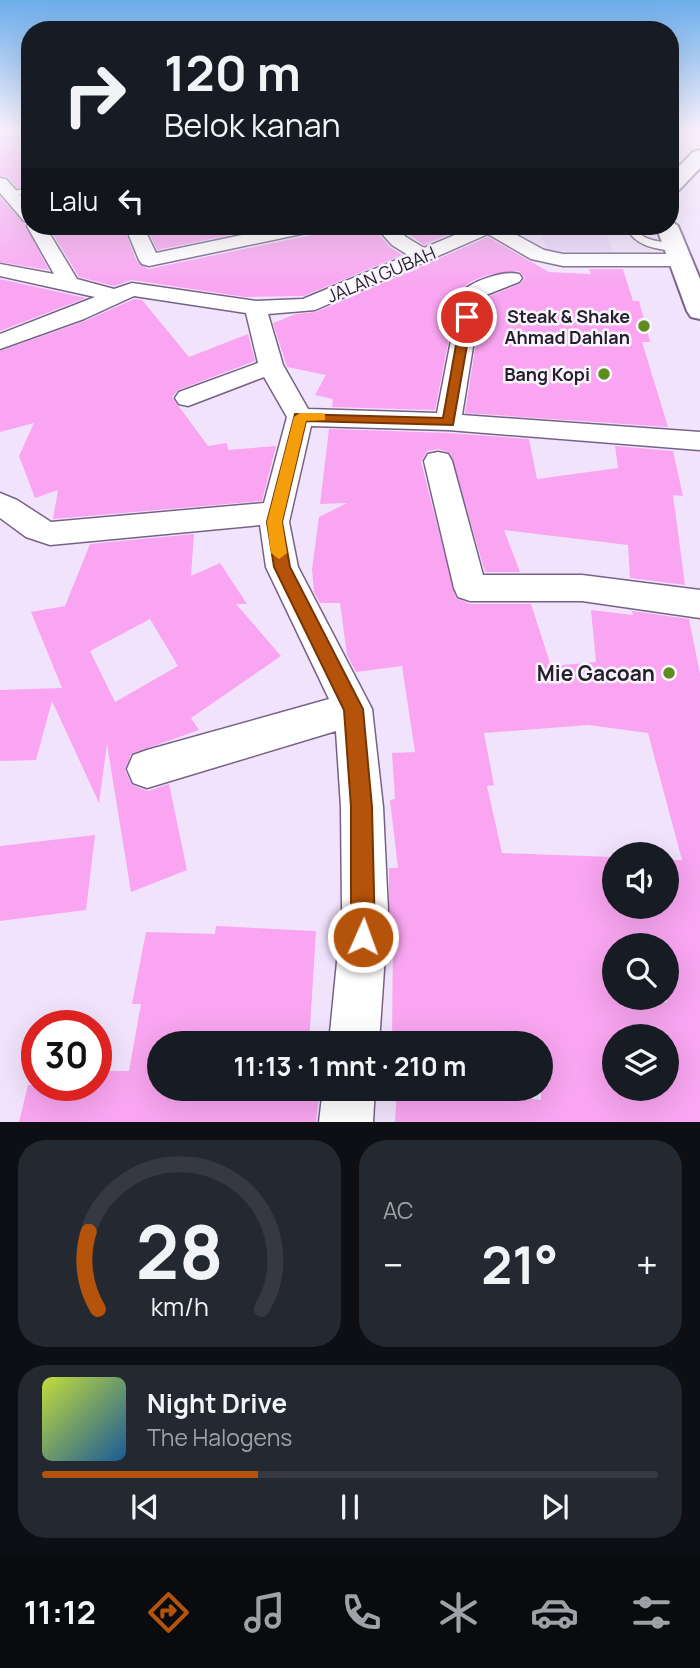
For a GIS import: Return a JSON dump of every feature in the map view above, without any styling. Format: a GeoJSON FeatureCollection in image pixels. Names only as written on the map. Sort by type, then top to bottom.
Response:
{"type":"FeatureCollection","features":[{"type":"Feature","properties":{"kind":"main road"},"geometry":{"type":"LineString","coordinates":[[674,245],[697,297]]}},
{"type":"Feature","properties":{"kind":"street"},"geometry":{"type":"LineString","coordinates":[[5,188],[21,207]]}},
{"type":"Feature","properties":{"kind":"street"},"geometry":{"type":"LineString","coordinates":[[41,235],[69,283]]}},
{"type":"Feature","properties":{"kind":"street"},"geometry":{"type":"LineString","coordinates":[[0,342],[125,293],[142,276],[149,260],[138,235]]}},
{"type":"Feature","properties":{"kind":"street"},"geometry":{"type":"LineString","coordinates":[[149,260],[262,235]]}},
{"type":"Feature","properties":{"kind":"street"},"geometry":{"type":"LineString","coordinates":[[393,235],[424,256]]}},
{"type":"Feature","properties":{"kind":"street","name":"JALAN GUBAH"},"geometry":{"type":"LineString","coordinates":[[0,270],[125,293],[256,308],[307,305],[473,235]]}},
{"type":"Feature","properties":{"kind":"street","name":"JALAN GUBAH"},"geometry":{"type":"LineString","coordinates":[[502,235],[538,255],[563,260],[674,245]]}},
{"type":"Feature","properties":{"kind":"street"},"geometry":{"type":"LineString","coordinates":[[449,422],[471,294],[512,278]]}},
{"type":"Feature","properties":{"kind":"street"},"geometry":{"type":"LineString","coordinates":[[256,308],[262,346],[280,386],[300,417],[274,522],[282,567],[353,709],[362,807],[365,911],[355,1031]]}},
{"type":"Feature","properties":{"kind":"street"},"geometry":{"type":"LineString","coordinates":[[188,398],[271,366]]}},
{"type":"Feature","properties":{"kind":"street"},"geometry":{"type":"LineString","coordinates":[[300,417],[449,422],[700,441]]}},
{"type":"Feature","properties":{"kind":"street"},"geometry":{"type":"LineString","coordinates":[[438,461],[470,588],[582,588],[700,604]]}},
{"type":"Feature","properties":{"kind":"street"},"geometry":{"type":"LineString","coordinates":[[0,504],[15,511],[43,532],[51,534],[277,513]]}},
{"type":"Feature","properties":{"kind":"street"},"geometry":{"type":"LineString","coordinates":[[147,769],[353,709]]}},
{"type":"Feature","properties":{"kind":"street"},"geometry":{"type":"LineString","coordinates":[[346,1122],[348,1101]]}},
{"type":"Feature","properties":{"kind":"lane"},"geometry":{"type":"LineString","coordinates":[[634,235],[645,243],[674,245]]}},
{"type":"Feature","properties":{"kind":"shaded area"},"geometry":{"type":"Polygon","coordinates":[[[541,235],[606,235],[613,252],[547,251],[541,235]]]}},
{"type":"Feature","properties":{"kind":"building"},"geometry":{"type":"Polygon","coordinates":[[[12,181],[21,181],[21,187],[17,188],[12,181]]]}},
{"type":"Feature","properties":{"kind":"building"},"geometry":{"type":"Polygon","coordinates":[[[0,197],[21,220],[21,235],[31,235],[49,270],[0,262],[0,197]]]}},
{"type":"Feature","properties":{"kind":"building"},"geometry":{"type":"Polygon","coordinates":[[[53,235],[126,235],[137,262],[148,269],[312,235],[380,235],[402,255],[304,296],[245,297],[132,280],[114,286],[79,277],[53,235]]]}},
{"type":"Feature","properties":{"kind":"building"},"geometry":{"type":"Polygon","coordinates":[[[150,235],[230,235],[157,250],[150,235]]]}},
{"type":"Feature","properties":{"kind":"building"},"geometry":{"type":"Polygon","coordinates":[[[410,235],[447,235],[424,245],[410,235]]]}},
{"type":"Feature","properties":{"kind":"building"},"geometry":{"type":"Polygon","coordinates":[[[488,237],[549,272],[591,274],[589,269],[623,269],[633,301],[639,301],[650,342],[642,342],[668,427],[465,413],[483,299],[520,284],[525,278],[519,271],[487,275],[470,282],[458,292],[435,410],[332,407],[333,399],[315,395],[326,375],[287,367],[273,323],[296,314],[316,312],[488,237]]]}},
{"type":"Feature","properties":{"kind":"building"},"geometry":{"type":"Polygon","coordinates":[[[0,279],[86,298],[0,331],[0,279]]]}},
{"type":"Feature","properties":{"kind":"building"},"geometry":{"type":"Polygon","coordinates":[[[134,299],[142,300],[189,357],[248,334],[255,361],[178,390],[172,397],[208,446],[227,443],[228,450],[276,446],[262,501],[53,519],[58,490],[35,498],[19,456],[34,423],[0,432],[0,351],[85,321],[134,299]]]}},
{"type":"Feature","properties":{"kind":"building"},"geometry":{"type":"Polygon","coordinates":[[[329,429],[529,439],[537,479],[618,468],[615,446],[673,451],[683,496],[673,495],[685,585],[630,578],[628,545],[504,530],[520,572],[485,572],[450,453],[439,449],[427,451],[421,462],[456,598],[470,604],[531,604],[551,666],[596,662],[591,610],[633,615],[632,611],[689,619],[700,674],[700,1122],[395,1122],[396,1101],[553,1101],[553,1031],[392,1031],[393,935],[389,934],[389,868],[398,868],[390,800],[395,799],[392,753],[415,752],[402,666],[356,672],[347,655],[340,603],[320,603],[314,592],[312,569],[319,517],[347,503],[320,504],[329,429]],[[588,725],[484,733],[494,785],[487,786],[502,853],[602,857],[602,919],[679,919],[679,860],[682,860],[679,842],[648,733],[588,725]]]}},
{"type":"Feature","properties":{"kind":"building"},"geometry":{"type":"Polygon","coordinates":[[[194,534],[191,576],[220,563],[247,604],[236,604],[281,656],[191,718],[199,730],[131,754],[125,770],[132,785],[148,791],[169,784],[187,870],[131,892],[107,744],[99,803],[52,701],[36,760],[0,761],[0,690],[62,688],[31,612],[65,606],[90,544],[194,534]],[[150,619],[90,651],[115,702],[178,666],[150,619]]]}},
{"type":"Feature","properties":{"kind":"building"},"geometry":{"type":"Polygon","coordinates":[[[95,835],[86,910],[0,921],[0,846],[95,835]]]}},
{"type":"Feature","properties":{"kind":"building"},"geometry":{"type":"Polygon","coordinates":[[[216,926],[316,931],[310,1031],[147,1031],[147,1101],[318,1101],[316,1122],[19,1122],[24,1101],[112,1101],[112,1071],[129,1071],[141,1004],[132,1004],[146,932],[215,934],[216,926]]]}},
{"type":"Feature","properties":{"kind":"slow traffic"},"geometry":{"type":"LineString","coordinates":[[279,553],[274,522],[300,417],[320,417]]}},
{"type":"Feature","properties":{"kind":"place","name":"Steak & Shake Ahmad Dahlan"},"geometry":{"type":"Point","coordinates":[644,326]}},
{"type":"Feature","properties":{"kind":"place","name":"Bang Kopi"},"geometry":{"type":"Point","coordinates":[604,374]}},
{"type":"Feature","properties":{"kind":"place","name":"Mie Gacoan"},"geometry":{"type":"Point","coordinates":[669,673]}},
{"type":"Feature","properties":{"kind":"route"},"geometry":{"type":"LineString","coordinates":[[363,937],[365,911],[362,807],[353,709],[282,567],[274,522],[300,417],[449,422],[467,317]]}}]}
